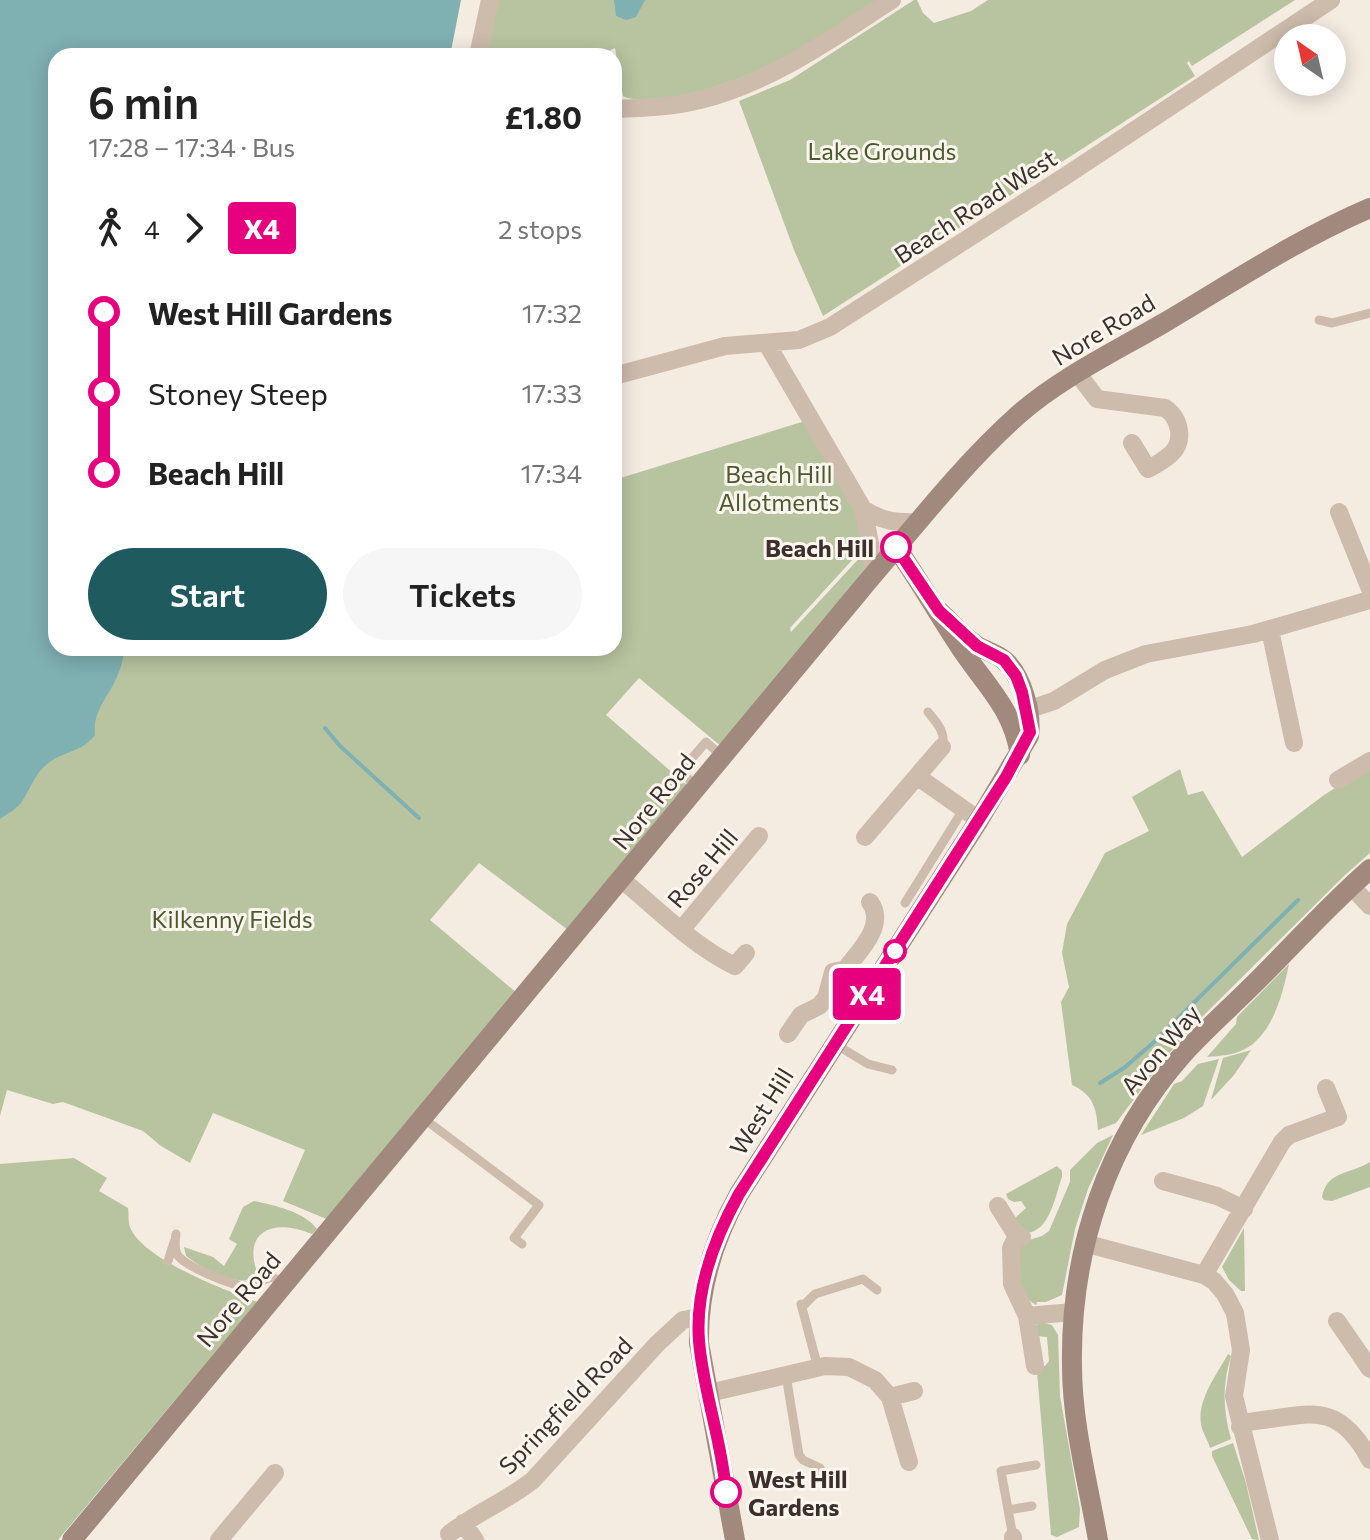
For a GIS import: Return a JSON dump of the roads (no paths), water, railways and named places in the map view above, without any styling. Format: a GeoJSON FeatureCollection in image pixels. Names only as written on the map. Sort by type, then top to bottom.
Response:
{"type":"FeatureCollection","features":[{"type":"Feature","properties":{"kind":"street"},"geometry":{"type":"LineString","coordinates":[[480,48],[490,0]]}},
{"type":"Feature","properties":{"kind":"street"},"geometry":{"type":"LineString","coordinates":[[622,109],[698,100],[749,84],[797,60],[892,0]]}},
{"type":"Feature","properties":{"kind":"street","name":"Beach Road West"},"geometry":{"type":"LineString","coordinates":[[622,374],[725,346],[799,340],[842,319],[1331,0]]}},
{"type":"Feature","properties":{"kind":"street","name":"Nore Road"},"geometry":{"type":"LineString","coordinates":[[72,1540],[896,547],[1018,415],[1078,374],[1280,254],[1370,208]]}},
{"type":"Feature","properties":{"kind":"street"},"geometry":{"type":"LineString","coordinates":[[767,344],[863,509],[873,575]]}},
{"type":"Feature","properties":{"kind":"street"},"geometry":{"type":"LineString","coordinates":[[1078,374],[1097,399],[1165,408],[1178,423],[1179,439],[1175,449],[1148,469],[1132,443]]}},
{"type":"Feature","properties":{"kind":"street"},"geometry":{"type":"LineString","coordinates":[[863,509],[892,522],[918,522]]}},
{"type":"Feature","properties":{"kind":"street"},"geometry":{"type":"LineString","coordinates":[[1338,512],[1370,589]]}},
{"type":"Feature","properties":{"kind":"street","name":"West Hill"},"geometry":{"type":"LineString","coordinates":[[896,547],[966,657],[1008,713],[1016,731],[1020,755]]}},
{"type":"Feature","properties":{"kind":"street"},"geometry":{"type":"LineString","coordinates":[[1027,710],[1054,701],[1105,670],[1146,654],[1270,630],[1370,600]]}},
{"type":"Feature","properties":{"kind":"street","name":"West Hill"},"geometry":{"type":"LineString","coordinates":[[729,1538],[699,1343],[699,1317],[710,1258],[727,1217],[871,988],[971,815],[1020,755],[1030,732],[1020,684],[1008,665],[969,640],[939,611]]}},
{"type":"Feature","properties":{"kind":"street"},"geometry":{"type":"LineString","coordinates":[[1270,630],[1286,734]]}},
{"type":"Feature","properties":{"kind":"street"},"geometry":{"type":"LineString","coordinates":[[870,828],[942,747]]}},
{"type":"Feature","properties":{"kind":"street"},"geometry":{"type":"LineString","coordinates":[[1338,780],[1370,761]]}},
{"type":"Feature","properties":{"kind":"street"},"geometry":{"type":"LineString","coordinates":[[918,777],[971,815]]}},
{"type":"Feature","properties":{"kind":"street","name":"Rose Hill"},"geometry":{"type":"LineString","coordinates":[[682,929],[759,836]]}},
{"type":"Feature","properties":{"kind":"street","name":"Avon Way"},"geometry":{"type":"LineString","coordinates":[[1096,1540],[1075,1401],[1073,1312],[1084,1243],[1110,1168],[1152,1094],[1185,1052],[1370,869]]}},
{"type":"Feature","properties":{"kind":"street","name":"Rose Hill"},"geometry":{"type":"LineString","coordinates":[[622,880],[682,929],[735,966],[746,953]]}},
{"type":"Feature","properties":{"kind":"street"},"geometry":{"type":"LineString","coordinates":[[1351,886],[1370,906]]}},
{"type":"Feature","properties":{"kind":"street"},"geometry":{"type":"LineString","coordinates":[[844,971],[874,927],[876,911],[870,902]]}},
{"type":"Feature","properties":{"kind":"street"},"geometry":{"type":"LineString","coordinates":[[788,1034],[801,1015],[819,1006],[827,997],[833,972],[844,971],[871,988]]}},
{"type":"Feature","properties":{"kind":"street"},"geometry":{"type":"LineString","coordinates":[[1204,1275],[1285,1139],[1338,1117],[1326,1088]]}},
{"type":"Feature","properties":{"kind":"street"},"geometry":{"type":"LineString","coordinates":[[1177,1181],[1244,1209]]}},
{"type":"Feature","properties":{"kind":"street"},"geometry":{"type":"LineString","coordinates":[[1007,1210],[1020,1237],[1011,1248],[1013,1288],[1027,1316],[1035,1366]]}},
{"type":"Feature","properties":{"kind":"street"},"geometry":{"type":"LineString","coordinates":[[1084,1243],[1204,1275],[1225,1294],[1235,1313],[1241,1341],[1234,1389],[1240,1427],[1270,1540]]}},
{"type":"Feature","properties":{"kind":"street"},"geometry":{"type":"LineString","coordinates":[[1027,1316],[1073,1312]]}},
{"type":"Feature","properties":{"kind":"street","name":"Springfield Road"},"geometry":{"type":"LineString","coordinates":[[475,1540],[456,1528],[517,1492],[535,1477],[657,1344],[683,1320],[699,1317]]}},
{"type":"Feature","properties":{"kind":"street"},"geometry":{"type":"LineString","coordinates":[[1337,1321],[1370,1369]]}},
{"type":"Feature","properties":{"kind":"street"},"geometry":{"type":"LineString","coordinates":[[709,1393],[818,1368],[841,1365],[854,1369],[875,1380],[890,1397],[909,1462]]}},
{"type":"Feature","properties":{"kind":"street"},"geometry":{"type":"LineString","coordinates":[[890,1397],[914,1391]]}},
{"type":"Feature","properties":{"kind":"street"},"geometry":{"type":"LineString","coordinates":[[1240,1427],[1249,1422],[1321,1414],[1362,1430],[1370,1460]]}},
{"type":"Feature","properties":{"kind":"street"},"geometry":{"type":"LineString","coordinates":[[219,1540],[275,1473]]}},
{"type":"Feature","properties":{"kind":"lane"},"geometry":{"type":"LineString","coordinates":[[1319,320],[1332,323],[1370,313]]}},
{"type":"Feature","properties":{"kind":"lane"},"geometry":{"type":"LineString","coordinates":[[928,712],[942,732],[942,747]]}},
{"type":"Feature","properties":{"kind":"lane"},"geometry":{"type":"LineString","coordinates":[[905,903],[971,815]]}},
{"type":"Feature","properties":{"kind":"lane"},"geometry":{"type":"LineString","coordinates":[[835,1044],[868,1064],[892,1070]]}},
{"type":"Feature","properties":{"kind":"lane"},"geometry":{"type":"LineString","coordinates":[[423,1118],[539,1205],[514,1238],[522,1244]]}},
{"type":"Feature","properties":{"kind":"lane"},"geometry":{"type":"LineString","coordinates":[[168,1261],[176,1233],[175,1247],[179,1257],[216,1277],[243,1286],[254,1285],[271,1277],[286,1283]]}},
{"type":"Feature","properties":{"kind":"lane"},"geometry":{"type":"LineString","coordinates":[[818,1368],[801,1304],[815,1294],[863,1279],[877,1290]]}},
{"type":"Feature","properties":{"kind":"lane"},"geometry":{"type":"LineString","coordinates":[[786,1375],[799,1455],[822,1469],[824,1477]]}},
{"type":"Feature","properties":{"kind":"lane"},"geometry":{"type":"LineString","coordinates":[[1013,1539],[1001,1471],[1036,1465]]}},
{"type":"Feature","properties":{"kind":"lane"},"geometry":{"type":"LineString","coordinates":[[988,1477],[1002,1475]]}},
{"type":"Feature","properties":{"kind":"lane"},"geometry":{"type":"LineString","coordinates":[[1008,1510],[1032,1506]]}},
{"type":"Feature","properties":{"kind":"water"},"geometry":{"type":"Polygon","coordinates":[[[0,0],[461,0],[452,48],[48,48],[48,656],[123,656],[115,682],[96,718],[95,735],[83,746],[46,765],[21,803],[0,819],[0,0]]]}},
{"type":"Feature","properties":{"kind":"water"},"geometry":{"type":"Polygon","coordinates":[[[614,0],[645,0],[636,17],[626,20],[616,16],[614,0]]]}},
{"type":"Feature","properties":{"kind":"waterway"},"geometry":{"type":"LineString","coordinates":[[325,728],[340,746],[419,818]]}},
{"type":"Feature","properties":{"kind":"waterway"},"geometry":{"type":"LineString","coordinates":[[1100,1083],[1124,1068],[1153,1043],[1298,900]]}},
{"type":"Feature","properties":{"kind":"place","name":"Beach Hill"},"geometry":{"type":"Point","coordinates":[896,547]}},
{"type":"Feature","properties":{"kind":"place","name":"West Hill Gardens"},"geometry":{"type":"Point","coordinates":[726,1492]}},
{"type":"Feature","properties":{"kind":"park label","name":"Lake Grounds"},"geometry":{"type":"Point","coordinates":[882,150]}},
{"type":"Feature","properties":{"kind":"park label","name":"Beach Hill Allotments"},"geometry":{"type":"Point","coordinates":[779,487]}},
{"type":"Feature","properties":{"kind":"park label","name":"Kilkenny Fields"},"geometry":{"type":"Point","coordinates":[232,918]}}]}
